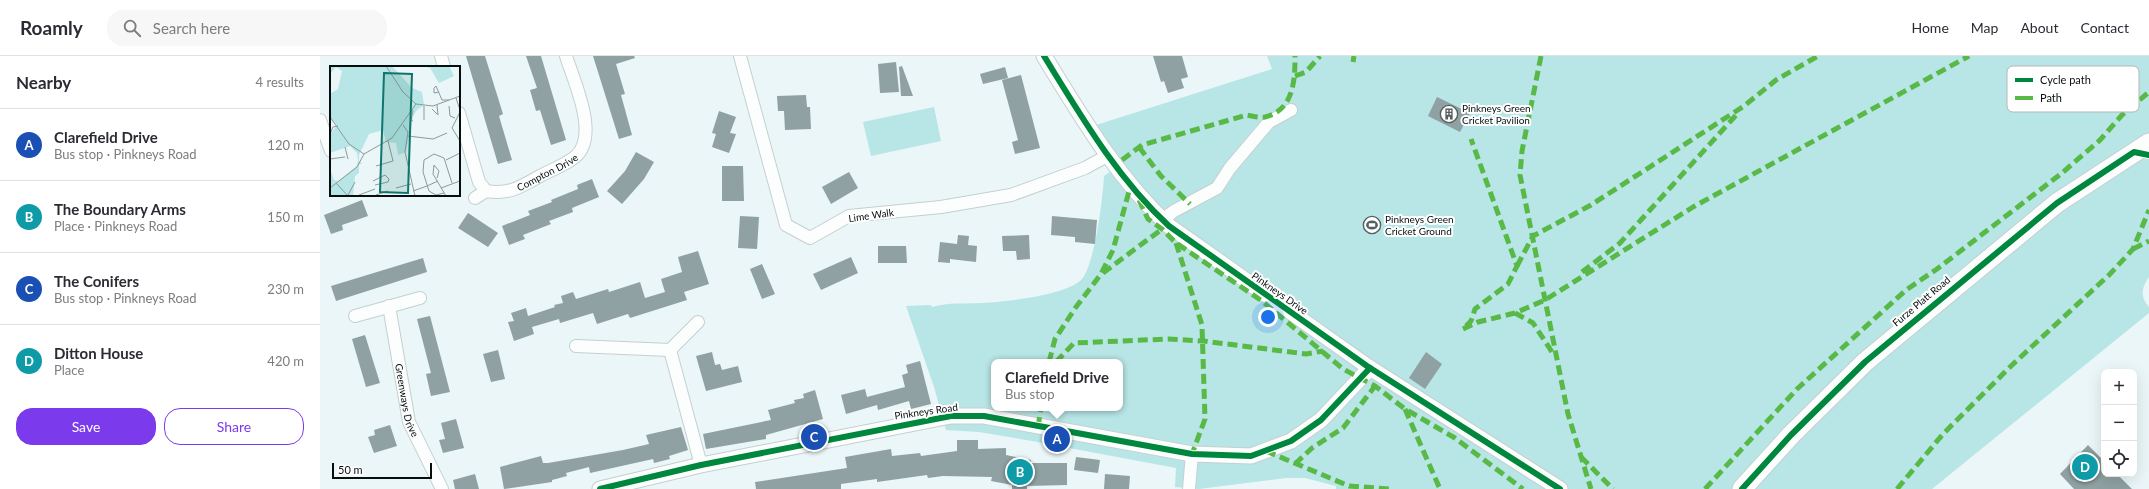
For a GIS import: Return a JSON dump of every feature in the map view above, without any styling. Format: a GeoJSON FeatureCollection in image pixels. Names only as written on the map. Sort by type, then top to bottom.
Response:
{"type":"FeatureCollection","features":[{"type":"Feature","properties":{"kind":"main road","name":"Furze Platt Road"},"geometry":{"type":"LineString","coordinates":[[1742,489],[1791,435],[1865,362],[2057,203],[2144,150]]}},
{"type":"Feature","properties":{"kind":"street"},"geometry":{"type":"LineString","coordinates":[[441,56],[444,66]]}},
{"type":"Feature","properties":{"kind":"street","name":"Compton Drive"},"geometry":{"type":"LineString","coordinates":[[486,191],[500,193],[519,188],[575,157],[585,142],[587,123],[566,56]]}},
{"type":"Feature","properties":{"kind":"street","name":"Lime Walk"},"geometry":{"type":"LineString","coordinates":[[740,56],[786,225],[810,238],[849,216],[941,207],[1011,195],[1085,168],[1107,156]]}},
{"type":"Feature","properties":{"kind":"street","name":"Pinkneys Drive"},"geometry":{"type":"LineString","coordinates":[[1044,56],[1107,156],[1162,220],[1370,368],[1560,489]]}},
{"type":"Feature","properties":{"kind":"street"},"geometry":{"type":"LineString","coordinates":[[1162,220],[1174,211],[1217,188],[1230,168],[1269,122],[1291,110]]}},
{"type":"Feature","properties":{"kind":"street"},"geometry":{"type":"LineString","coordinates":[[460,117],[479,182],[486,191],[475,198]]}},
{"type":"Feature","properties":{"kind":"street"},"geometry":{"type":"LineString","coordinates":[[320,120],[330,148]]}},
{"type":"Feature","properties":{"kind":"street"},"geometry":{"type":"LineString","coordinates":[[355,316],[420,298]]}},
{"type":"Feature","properties":{"kind":"street","name":"Greenways Drive"},"geometry":{"type":"LineString","coordinates":[[389,306],[409,422],[442,489]]}},
{"type":"Feature","properties":{"kind":"street"},"geometry":{"type":"LineString","coordinates":[[576,346],[670,350],[698,322]]}},
{"type":"Feature","properties":{"kind":"street"},"geometry":{"type":"LineString","coordinates":[[670,350],[701,465]]}},
{"type":"Feature","properties":{"kind":"street","name":"Pinkneys Road"},"geometry":{"type":"LineString","coordinates":[[600,489],[701,465],[951,416],[984,416],[1192,454],[1251,456],[1291,441],[1322,420],[1370,368]]}},
{"type":"Feature","properties":{"kind":"street"},"geometry":{"type":"LineString","coordinates":[[1188,489],[1192,454]]}},
{"type":"Feature","properties":{"kind":"shaded area"},"geometry":{"type":"Polygon","coordinates":[[[1267,56],[2149,56],[2149,277],[2144,285],[2143,296],[2149,307],[2149,313],[1932,489],[1336,489],[1336,486],[1305,478],[1286,478],[1199,489],[1175,487],[1176,468],[979,432],[946,430],[934,387],[906,306],[931,305],[932,307],[938,305],[984,303],[1035,297],[1073,286],[1081,280],[1086,272],[1094,246],[1102,199],[1104,176],[1115,168],[1093,126],[1272,69],[1267,56]]]}},
{"type":"Feature","properties":{"kind":"shaded area"},"geometry":{"type":"Polygon","coordinates":[[[934,107],[941,141],[871,156],[863,122],[934,107]]]}},
{"type":"Feature","properties":{"kind":"building"},"geometry":{"type":"Polygon","coordinates":[[[466,56],[485,56],[503,114],[499,116],[512,160],[498,164],[466,56]]]}},
{"type":"Feature","properties":{"kind":"building"},"geometry":{"type":"Polygon","coordinates":[[[526,56],[541,56],[566,140],[551,145],[540,110],[536,111],[530,90],[537,88],[526,56]]]}},
{"type":"Feature","properties":{"kind":"building"},"geometry":{"type":"Polygon","coordinates":[[[593,56],[634,56],[635,58],[616,64],[625,94],[621,95],[632,135],[619,139],[593,56]]]}},
{"type":"Feature","properties":{"kind":"building"},"geometry":{"type":"Polygon","coordinates":[[[1153,56],[1182,56],[1188,77],[1181,79],[1184,88],[1168,93],[1164,81],[1161,82],[1153,56]]]}},
{"type":"Feature","properties":{"kind":"building"},"geometry":{"type":"Polygon","coordinates":[[[896,62],[899,92],[880,93],[878,64],[896,62]]]}},
{"type":"Feature","properties":{"kind":"building"},"geometry":{"type":"Polygon","coordinates":[[[902,66],[913,96],[901,96],[899,67],[902,66]]]}},
{"type":"Feature","properties":{"kind":"building"},"geometry":{"type":"Polygon","coordinates":[[[1005,67],[1008,78],[983,84],[980,74],[1005,67]]]}},
{"type":"Feature","properties":{"kind":"building"},"geometry":{"type":"Polygon","coordinates":[[[1021,75],[1040,148],[1015,154],[1012,142],[1018,140],[1002,80],[1021,75]]]}},
{"type":"Feature","properties":{"kind":"building"},"geometry":{"type":"Polygon","coordinates":[[[806,95],[807,107],[810,107],[811,129],[785,130],[784,111],[778,111],[777,96],[806,95]]]}},
{"type":"Feature","properties":{"kind":"building","name":"Pinkneys Green Cricket Pavilion"},"geometry":{"type":"Polygon","coordinates":[[[1437,97],[1470,113],[1460,132],[1428,116],[1437,97]]]}},
{"type":"Feature","properties":{"kind":"building"},"geometry":{"type":"Polygon","coordinates":[[[719,111],[736,117],[730,133],[736,134],[729,153],[712,147],[716,134],[712,133],[719,111]]]}},
{"type":"Feature","properties":{"kind":"building"},"geometry":{"type":"Polygon","coordinates":[[[636,152],[654,162],[644,179],[622,204],[607,191],[625,171],[636,152]]]}},
{"type":"Feature","properties":{"kind":"building"},"geometry":{"type":"Polygon","coordinates":[[[722,166],[743,166],[744,201],[722,201],[722,166]]]}},
{"type":"Feature","properties":{"kind":"building"},"geometry":{"type":"Polygon","coordinates":[[[849,172],[858,188],[831,204],[822,187],[849,172]]]}},
{"type":"Feature","properties":{"kind":"building"},"geometry":{"type":"Polygon","coordinates":[[[592,179],[599,197],[572,208],[573,212],[549,221],[551,224],[523,235],[525,239],[509,245],[502,226],[530,215],[528,211],[552,202],[551,200],[578,189],[577,185],[592,179]]]}},
{"type":"Feature","properties":{"kind":"building"},"geometry":{"type":"Polygon","coordinates":[[[362,200],[368,216],[342,225],[343,230],[331,234],[324,215],[362,200]]]}},
{"type":"Feature","properties":{"kind":"building"},"geometry":{"type":"Polygon","coordinates":[[[468,213],[498,233],[488,247],[458,228],[468,213]]]}},
{"type":"Feature","properties":{"kind":"building"},"geometry":{"type":"Polygon","coordinates":[[[740,216],[759,217],[757,249],[738,248],[740,216]]]}},
{"type":"Feature","properties":{"kind":"building"},"geometry":{"type":"Polygon","coordinates":[[[1052,216],[1097,220],[1095,244],[1075,242],[1075,237],[1051,235],[1052,216]]]}},
{"type":"Feature","properties":{"kind":"building"},"geometry":{"type":"Polygon","coordinates":[[[958,235],[969,236],[968,245],[977,246],[976,262],[950,259],[950,263],[938,262],[940,242],[957,244],[958,235]]]}},
{"type":"Feature","properties":{"kind":"building"},"geometry":{"type":"Polygon","coordinates":[[[1029,235],[1030,259],[1017,260],[1016,251],[1003,251],[1002,236],[1029,235]]]}},
{"type":"Feature","properties":{"kind":"building"},"geometry":{"type":"Polygon","coordinates":[[[878,246],[906,246],[907,263],[878,263],[878,246]]]}},
{"type":"Feature","properties":{"kind":"building"},"geometry":{"type":"Polygon","coordinates":[[[698,251],[709,284],[684,292],[687,300],[630,318],[628,314],[597,324],[593,313],[560,323],[559,319],[532,327],[534,334],[514,341],[508,322],[514,321],[511,313],[526,308],[528,316],[555,307],[554,305],[563,303],[561,296],[573,292],[576,299],[608,289],[609,292],[640,282],[645,298],[665,292],[661,279],[682,272],[678,257],[698,251]]]}},
{"type":"Feature","properties":{"kind":"building"},"geometry":{"type":"Polygon","coordinates":[[[851,257],[858,273],[821,290],[813,274],[851,257]]]}},
{"type":"Feature","properties":{"kind":"building"},"geometry":{"type":"Polygon","coordinates":[[[423,258],[427,272],[336,301],[331,286],[423,258]]]}},
{"type":"Feature","properties":{"kind":"building"},"geometry":{"type":"Polygon","coordinates":[[[762,264],[775,294],[762,299],[750,269],[762,264]]]}},
{"type":"Feature","properties":{"kind":"building"},"geometry":{"type":"Polygon","coordinates":[[[430,316],[450,392],[431,396],[426,374],[431,373],[417,319],[430,316]]]}},
{"type":"Feature","properties":{"kind":"building"},"geometry":{"type":"Polygon","coordinates":[[[365,335],[380,383],[366,387],[352,339],[365,335]]]}},
{"type":"Feature","properties":{"kind":"building"},"geometry":{"type":"Polygon","coordinates":[[[498,350],[505,379],[491,382],[483,354],[498,350]]]}},
{"type":"Feature","properties":{"kind":"building"},"geometry":{"type":"Polygon","coordinates":[[[712,352],[715,365],[720,364],[722,370],[738,366],[742,382],[706,391],[696,356],[712,352]]]}},
{"type":"Feature","properties":{"kind":"building"},"geometry":{"type":"Polygon","coordinates":[[[1426,352],[1442,364],[1425,389],[1409,378],[1426,352]]]}},
{"type":"Feature","properties":{"kind":"building"},"geometry":{"type":"Polygon","coordinates":[[[920,361],[931,404],[911,409],[909,401],[878,410],[877,405],[846,414],[841,395],[865,389],[867,397],[905,387],[902,375],[908,373],[906,365],[920,361]]]}},
{"type":"Feature","properties":{"kind":"building"},"geometry":{"type":"Polygon","coordinates":[[[815,390],[823,419],[766,435],[766,439],[706,449],[703,434],[771,420],[768,410],[795,403],[794,400],[804,398],[803,394],[815,390]]]}},
{"type":"Feature","properties":{"kind":"building"},"geometry":{"type":"Polygon","coordinates":[[[456,419],[464,448],[443,453],[439,440],[445,439],[441,423],[456,419]]]}},
{"type":"Feature","properties":{"kind":"building"},"geometry":{"type":"Polygon","coordinates":[[[390,425],[397,446],[374,453],[368,437],[375,435],[374,430],[390,425]]]}},
{"type":"Feature","properties":{"kind":"building"},"geometry":{"type":"Polygon","coordinates":[[[681,427],[688,450],[669,456],[670,459],[654,463],[653,459],[590,473],[589,467],[566,473],[567,476],[552,480],[552,482],[504,489],[500,467],[541,456],[543,463],[548,463],[623,450],[649,444],[646,435],[681,427]]]}},
{"type":"Feature","properties":{"kind":"building"},"geometry":{"type":"Polygon","coordinates":[[[957,440],[978,440],[978,449],[1006,448],[1006,455],[1031,460],[1031,463],[1067,463],[1067,485],[1027,486],[1027,489],[1012,489],[1012,485],[991,481],[992,477],[943,476],[928,478],[927,475],[877,482],[877,479],[841,484],[841,489],[756,489],[755,482],[847,468],[845,457],[891,449],[892,456],[920,453],[921,456],[957,451],[957,440]]]}},
{"type":"Feature","properties":{"kind":"building"},"geometry":{"type":"Polygon","coordinates":[[[2088,445],[2101,458],[2101,477],[2120,477],[2132,489],[2074,489],[2060,474],[2088,445]]]}},
{"type":"Feature","properties":{"kind":"building"},"geometry":{"type":"Polygon","coordinates":[[[1076,457],[1100,460],[1098,473],[1074,470],[1076,457]]]}},
{"type":"Feature","properties":{"kind":"building"},"geometry":{"type":"Polygon","coordinates":[[[475,474],[479,489],[455,489],[453,480],[475,474]]]}},
{"type":"Feature","properties":{"kind":"building"},"geometry":{"type":"Polygon","coordinates":[[[1105,474],[1130,476],[1129,489],[1104,489],[1105,474]]]}},
{"type":"Feature","properties":{"kind":"marked path"},"geometry":{"type":"LineString","coordinates":[[1122,160],[1142,145],[1247,115],[1265,117],[1275,113],[1282,108],[1291,93],[1295,56]]}},
{"type":"Feature","properties":{"kind":"marked path"},"geometry":{"type":"LineString","coordinates":[[1295,76],[1306,72],[1320,56]]}},
{"type":"Feature","properties":{"kind":"marked path"},"geometry":{"type":"LineString","coordinates":[[1353,62],[1354,56]]}},
{"type":"Feature","properties":{"kind":"marked path"},"geometry":{"type":"LineString","coordinates":[[1541,56],[1522,151],[1520,175],[1568,414],[1591,489]]}},
{"type":"Feature","properties":{"kind":"marked path"},"geometry":{"type":"LineString","coordinates":[[1517,266],[1533,236],[1591,205],[1744,106],[1776,80],[1818,56]]}},
{"type":"Feature","properties":{"kind":"marked path"},"geometry":{"type":"LineString","coordinates":[[1463,329],[1478,322],[1515,313],[1545,300],[1693,207],[1969,56]]}},
{"type":"Feature","properties":{"kind":"marked path"},"geometry":{"type":"LineString","coordinates":[[2139,101],[2149,92]]}},
{"type":"Feature","properties":{"kind":"marked path"},"geometry":{"type":"LineString","coordinates":[[1705,489],[1797,389],[1906,290],[1937,269],[2062,173],[2100,140],[2126,112]]}},
{"type":"Feature","properties":{"kind":"marked path"},"geometry":{"type":"LineString","coordinates":[[1582,272],[1620,243],[1738,113]]}},
{"type":"Feature","properties":{"kind":"marked path"},"geometry":{"type":"LineString","coordinates":[[1466,326],[1471,321],[1475,309],[1508,284],[1517,266],[1471,139]]}},
{"type":"Feature","properties":{"kind":"marked path"},"geometry":{"type":"LineString","coordinates":[[1139,147],[1161,176],[1190,204]]}},
{"type":"Feature","properties":{"kind":"marked path"},"geometry":{"type":"LineString","coordinates":[[1050,359],[1055,339],[1076,307],[1101,274],[1113,250],[1131,184]]}},
{"type":"Feature","properties":{"kind":"marked path"},"geometry":{"type":"LineString","coordinates":[[1139,200],[1148,219],[1162,229],[1176,243],[1262,301],[1343,369],[1375,386],[1405,409],[1455,438],[1523,489]]}},
{"type":"Feature","properties":{"kind":"marked path"},"geometry":{"type":"LineString","coordinates":[[1897,489],[1943,434],[2011,366],[2110,274],[2133,249],[2149,210]]}},
{"type":"Feature","properties":{"kind":"marked path"},"geometry":{"type":"LineString","coordinates":[[1103,273],[1162,229]]}},
{"type":"Feature","properties":{"kind":"marked path"},"geometry":{"type":"LineString","coordinates":[[2133,249],[2149,241]]}},
{"type":"Feature","properties":{"kind":"marked path"},"geometry":{"type":"LineString","coordinates":[[1176,243],[1202,325],[1205,419],[1192,454]]}},
{"type":"Feature","properties":{"kind":"marked path"},"geometry":{"type":"LineString","coordinates":[[1515,313],[1533,323],[1554,355]]}},
{"type":"Feature","properties":{"kind":"marked path"},"geometry":{"type":"LineString","coordinates":[[1059,359],[1074,343],[1168,339],[1203,341],[1306,354],[1323,351]]}},
{"type":"Feature","properties":{"kind":"marked path"},"geometry":{"type":"LineString","coordinates":[[1295,464],[1312,448],[1343,428],[1375,386]]}},
{"type":"Feature","properties":{"kind":"marked path"},"geometry":{"type":"LineString","coordinates":[[1405,409],[1440,489]]}},
{"type":"Feature","properties":{"kind":"marked path"},"geometry":{"type":"LineString","coordinates":[[1038,427],[1041,411]]}},
{"type":"Feature","properties":{"kind":"marked path"},"geometry":{"type":"LineString","coordinates":[[1266,451],[1349,486],[1389,489]]}},
{"type":"Feature","properties":{"kind":"marked path"},"geometry":{"type":"LineString","coordinates":[[1581,457],[1613,489]]}},
{"type":"Feature","properties":{"kind":"cycle path"},"geometry":{"type":"LineString","coordinates":[[1044,56],[1086,124],[1116,167],[1150,207],[1169,226],[1367,366],[1560,489]]}},
{"type":"Feature","properties":{"kind":"cycle path"},"geometry":{"type":"LineString","coordinates":[[1742,489],[1791,435],[1865,362],[2057,203],[2134,152],[2149,155]]}},
{"type":"Feature","properties":{"kind":"cycle path"},"geometry":{"type":"LineString","coordinates":[[600,489],[701,465],[951,416],[984,416],[1192,454],[1251,456],[1291,441],[1321,420],[1370,368]]}},
{"type":"Feature","properties":{"kind":"place","name":"Pinkneys Green Cricket Pavilion"},"geometry":{"type":"Point","coordinates":[1449,114]}},
{"type":"Feature","properties":{"kind":"place","name":"Pinkneys Green Cricket Ground"},"geometry":{"type":"Point","coordinates":[1372,225]}},
{"type":"Feature","properties":{"kind":"place","name":"The Conifers"},"geometry":{"type":"Point","coordinates":[814,437]}},
{"type":"Feature","properties":{"kind":"place","name":"Clarefield Drive"},"geometry":{"type":"Point","coordinates":[1057,439]}},
{"type":"Feature","properties":{"kind":"place","name":"Ditton House"},"geometry":{"type":"Point","coordinates":[2085,467]}},
{"type":"Feature","properties":{"kind":"place","name":"The Boundary Arms"},"geometry":{"type":"Point","coordinates":[1020,472]}}]}
